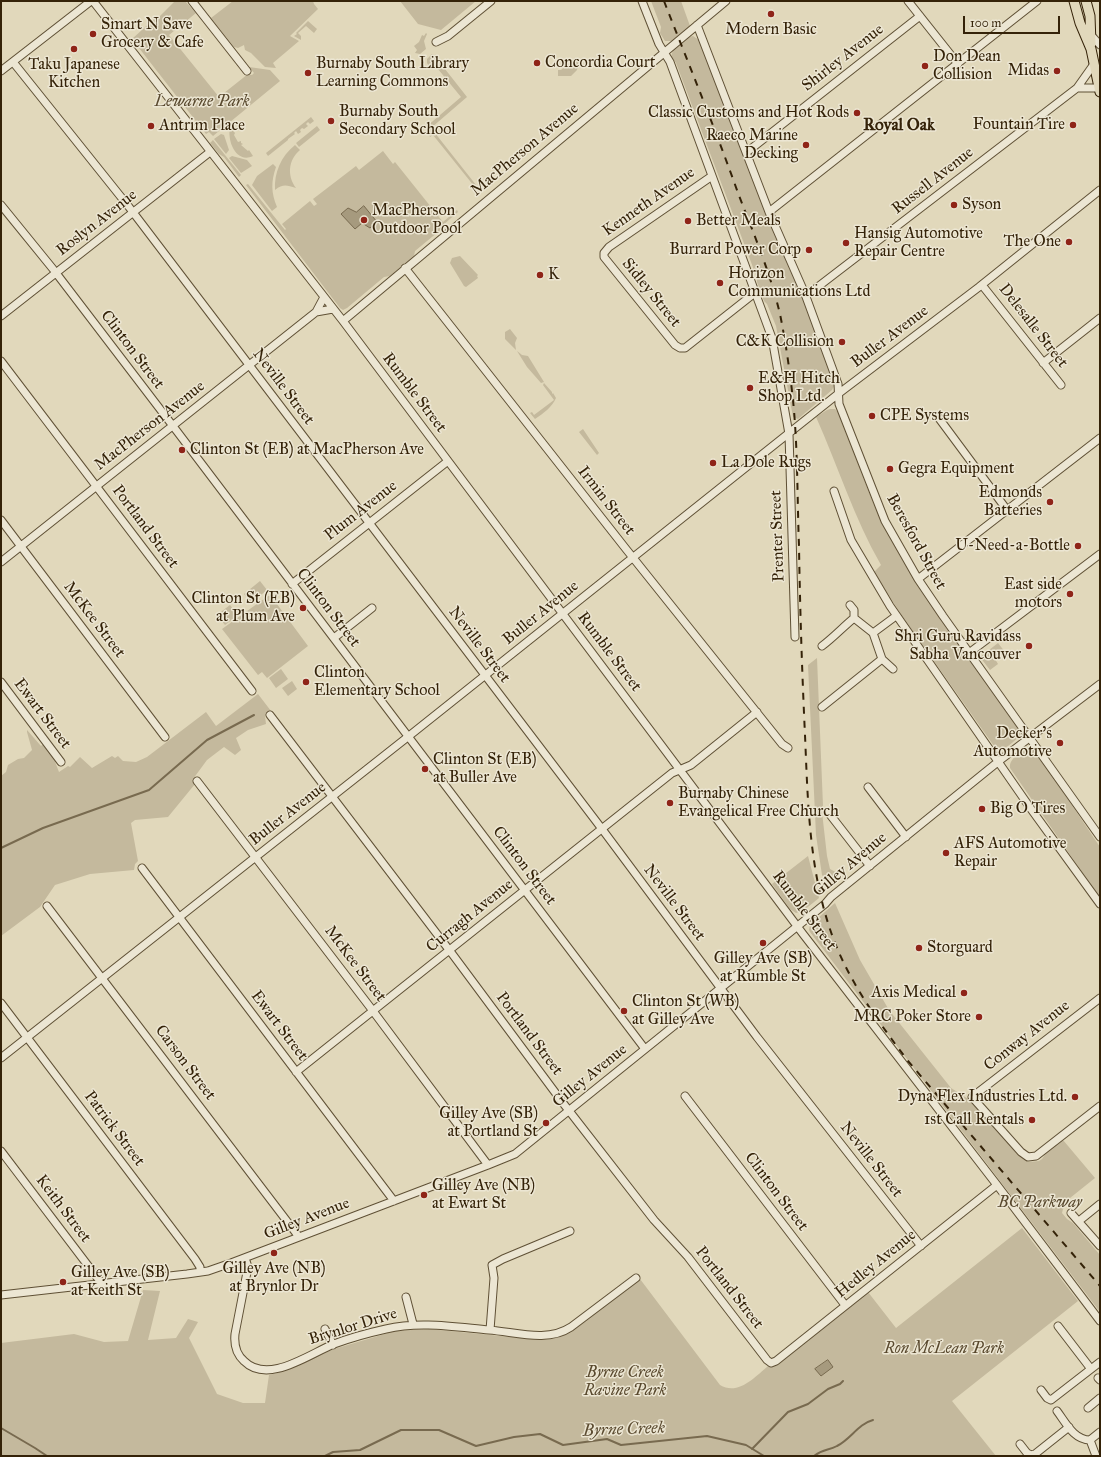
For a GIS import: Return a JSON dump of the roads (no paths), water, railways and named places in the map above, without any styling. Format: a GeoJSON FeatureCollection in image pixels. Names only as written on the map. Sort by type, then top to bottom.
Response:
{"type":"FeatureCollection","features":[{"type":"Feature","properties":{"kind":"main road"},"geometry":{"type":"LineString","coordinates":[[1074,1],[1080,23],[1091,49]]}},
{"type":"Feature","properties":{"kind":"main road"},"geometry":{"type":"LineString","coordinates":[[1086,1],[1090,16],[1091,49],[1100,90]]}},
{"type":"Feature","properties":{"kind":"main road"},"geometry":{"type":"LineString","coordinates":[[1080,23],[1091,35]]}},
{"type":"Feature","properties":{"kind":"street"},"geometry":{"type":"LineString","coordinates":[[1,71],[92,1]]}},
{"type":"Feature","properties":{"kind":"street","name":"Rumble Street"},"geometry":{"type":"LineString","coordinates":[[92,1],[343,321],[797,926],[1100,1321]]}},
{"type":"Feature","properties":{"kind":"street"},"geometry":{"type":"LineString","coordinates":[[192,1],[247,71]]}},
{"type":"Feature","properties":{"kind":"street"},"geometry":{"type":"LineString","coordinates":[[436,42],[448,36],[491,1]]}},
{"type":"Feature","properties":{"kind":"street"},"geometry":{"type":"LineString","coordinates":[[642,1],[659,44],[670,62],[772,338],[789,434]]}},
{"type":"Feature","properties":{"kind":"street","name":"MacPherson Avenue"},"geometry":{"type":"LineString","coordinates":[[343,321],[726,1]]}},
{"type":"Feature","properties":{"kind":"street"},"geometry":{"type":"LineString","coordinates":[[908,1],[958,64]]}},
{"type":"Feature","properties":{"kind":"street"},"geometry":{"type":"LineString","coordinates":[[769,212],[1037,1]]}},
{"type":"Feature","properties":{"kind":"street","name":"Shirley Avenue"},"geometry":{"type":"LineString","coordinates":[[747,152],[920,16]]}},
{"type":"Feature","properties":{"kind":"street","name":"Beresford Street"},"geometry":{"type":"LineString","coordinates":[[697,25],[769,212],[805,294],[838,384],[839,404],[885,521],[918,579],[1100,837]]}},
{"type":"Feature","properties":{"kind":"street"},"geometry":{"type":"LineString","coordinates":[[1091,35],[1100,45]]}},
{"type":"Feature","properties":{"kind":"street","name":"Neville Street"},"geometry":{"type":"LineString","coordinates":[[12,62],[133,213],[602,829],[721,988],[920,1246]]}},
{"type":"Feature","properties":{"kind":"street","name":"Russell Avenue"},"geometry":{"type":"LineString","coordinates":[[805,294],[821,284],[1077,88],[1094,64]]}},
{"type":"Feature","properties":{"kind":"street"},"geometry":{"type":"LineString","coordinates":[[1077,88],[1100,90]]}},
{"type":"Feature","properties":{"kind":"street","name":"Roslyn Avenue"},"geometry":{"type":"LineString","coordinates":[[1,316],[210,152]]}},
{"type":"Feature","properties":{"kind":"street","name":"Kenneth Avenue"},"geometry":{"type":"LineString","coordinates":[[604,253],[609,247],[632,230],[647,222],[712,176]]}},
{"type":"Feature","properties":{"kind":"street","name":"Buller Avenue"},"geometry":{"type":"LineString","coordinates":[[1,1058],[485,677],[838,394],[982,285],[1100,190]]}},
{"type":"Feature","properties":{"kind":"street","name":"Clinton Street"},"geometry":{"type":"LineString","coordinates":[[1,204],[56,273],[173,426],[645,1049]]}},
{"type":"Feature","properties":{"kind":"street","name":"Sidley Street"},"geometry":{"type":"LineString","coordinates":[[604,253],[604,257],[641,304],[675,345],[680,348],[685,348],[756,292]]}},
{"type":"Feature","properties":{"kind":"street","name":"Irmin Street"},"geometry":{"type":"LineString","coordinates":[[405,268],[782,744],[788,748]]}},
{"type":"Feature","properties":{"kind":"street","name":"Delesalle Street"},"geometry":{"type":"LineString","coordinates":[[982,285],[1061,386]]}},
{"type":"Feature","properties":{"kind":"street","name":"MacPherson Avenue"},"geometry":{"type":"LineString","coordinates":[[1,562],[316,312],[324,297]]}},
{"type":"Feature","properties":{"kind":"street","name":"MacPherson Avenue"},"geometry":{"type":"LineString","coordinates":[[316,312],[333,309]]}},
{"type":"Feature","properties":{"kind":"street"},"geometry":{"type":"LineString","coordinates":[[1044,363],[1100,318]]}},
{"type":"Feature","properties":{"kind":"street","name":"Portland Street"},"geometry":{"type":"LineString","coordinates":[[1,361],[252,691]]}},
{"type":"Feature","properties":{"kind":"street"},"geometry":{"type":"LineString","coordinates":[[938,417],[1007,510]]}},
{"type":"Feature","properties":{"kind":"street","name":"Prenter Street"},"geometry":{"type":"LineString","coordinates":[[789,434],[795,637]]}},
{"type":"Feature","properties":{"kind":"street"},"geometry":{"type":"LineString","coordinates":[[918,579],[1100,438]]}},
{"type":"Feature","properties":{"kind":"street","name":"Plum Avenue"},"geometry":{"type":"LineString","coordinates":[[292,584],[448,461]]}},
{"type":"Feature","properties":{"kind":"street"},"geometry":{"type":"LineString","coordinates":[[834,491],[851,540],[876,585],[1035,815],[1100,904]]}},
{"type":"Feature","properties":{"kind":"street","name":"McKee Street"},"geometry":{"type":"LineString","coordinates":[[1,520],[165,737]]}},
{"type":"Feature","properties":{"kind":"street"},"geometry":{"type":"LineString","coordinates":[[969,653],[1100,554]]}},
{"type":"Feature","properties":{"kind":"street"},"geometry":{"type":"LineString","coordinates":[[850,605],[854,610],[854,618],[873,634],[882,659],[893,669]]}},
{"type":"Feature","properties":{"kind":"street"},"geometry":{"type":"LineString","coordinates":[[334,638],[372,608]]}},
{"type":"Feature","properties":{"kind":"street"},"geometry":{"type":"LineString","coordinates":[[873,634],[896,616]]}},
{"type":"Feature","properties":{"kind":"street"},"geometry":{"type":"LineString","coordinates":[[822,646],[854,618]]}},
{"type":"Feature","properties":{"kind":"street"},"geometry":{"type":"LineString","coordinates":[[822,707],[882,659]]}},
{"type":"Feature","properties":{"kind":"street","name":"Ewart Street"},"geometry":{"type":"LineString","coordinates":[[1,682],[61,762]]}},
{"type":"Feature","properties":{"kind":"street","name":"Gilley Avenue"},"geometry":{"type":"LineString","coordinates":[[1,1295],[200,1272],[245,1258],[488,1165],[519,1151],[999,761],[1100,684]]}},
{"type":"Feature","properties":{"kind":"street","name":"Curragh Avenue"},"geometry":{"type":"LineString","coordinates":[[296,1072],[672,772],[691,765],[757,712]]}},
{"type":"Feature","properties":{"kind":"street","name":"Portland Street"},"geometry":{"type":"LineString","coordinates":[[270,715],[654,1220],[688,1257],[767,1360],[771,1363]]}},
{"type":"Feature","properties":{"kind":"street","name":"McKee Street"},"geometry":{"type":"LineString","coordinates":[[197,781],[373,1011],[488,1165]]}},
{"type":"Feature","properties":{"kind":"street"},"geometry":{"type":"LineString","coordinates":[[868,787],[906,837]]}},
{"type":"Feature","properties":{"kind":"street"},"geometry":{"type":"LineString","coordinates":[[828,812],[870,866]]}},
{"type":"Feature","properties":{"kind":"street","name":"Ewart Street"},"geometry":{"type":"LineString","coordinates":[[142,868],[394,1201]]}},
{"type":"Feature","properties":{"kind":"street","name":"Carson Street"},"geometry":{"type":"LineString","coordinates":[[47,906],[299,1237]]}},
{"type":"Feature","properties":{"kind":"street","name":"Conway Avenue"},"geometry":{"type":"LineString","coordinates":[[1100,998],[972,1097],[1021,1152],[1028,1157],[1036,1156],[1100,1106]]}},
{"type":"Feature","properties":{"kind":"street","name":"Patrick Street"},"geometry":{"type":"LineString","coordinates":[[1,1003],[191,1254],[200,1267],[200,1272]]}},
{"type":"Feature","properties":{"kind":"street","name":"Clinton Street"},"geometry":{"type":"LineString","coordinates":[[685,1096],[845,1306]]}},
{"type":"Feature","properties":{"kind":"street","name":"Keith Street"},"geometry":{"type":"LineString","coordinates":[[1,1151],[102,1284]]}},
{"type":"Feature","properties":{"kind":"street","name":"Hedley Avenue"},"geometry":{"type":"LineString","coordinates":[[771,1363],[776,1361],[997,1185]]}},
{"type":"Feature","properties":{"kind":"street"},"geometry":{"type":"LineString","coordinates":[[1079,1221],[1100,1204]]}},
{"type":"Feature","properties":{"kind":"street"},"geometry":{"type":"LineString","coordinates":[[1071,1213],[1100,1246]]}},
{"type":"Feature","properties":{"kind":"street"},"geometry":{"type":"LineString","coordinates":[[490,1330],[494,1278],[492,1265],[570,1231]]}},
{"type":"Feature","properties":{"kind":"street","name":"Brynlor Drive"},"geometry":{"type":"LineString","coordinates":[[245,1258],[248,1267],[234,1338],[235,1348],[245,1362],[259,1369],[274,1370],[333,1344],[381,1330],[413,1324],[543,1336],[560,1333],[572,1326],[636,1278]]}},
{"type":"Feature","properties":{"kind":"street"},"geometry":{"type":"LineString","coordinates":[[406,1297],[413,1324]]}},
{"type":"Feature","properties":{"kind":"street"},"geometry":{"type":"LineString","coordinates":[[1058,1326],[1091,1369]]}},
{"type":"Feature","properties":{"kind":"street"},"geometry":{"type":"LineString","coordinates":[[325,1329],[333,1344]]}},
{"type":"Feature","properties":{"kind":"street"},"geometry":{"type":"LineString","coordinates":[[1041,1390],[1047,1398],[1051,1400],[1100,1362]]}},
{"type":"Feature","properties":{"kind":"street"},"geometry":{"type":"LineString","coordinates":[[1088,1408],[1100,1398]]}},
{"type":"Feature","properties":{"kind":"street"},"geometry":{"type":"LineString","coordinates":[[1057,1411],[1078,1437],[1085,1440],[1090,1440],[1100,1432]]}},
{"type":"Feature","properties":{"kind":"street"},"geometry":{"type":"LineString","coordinates":[[1020,1444],[1027,1453],[1035,1455],[1069,1427]]}},
{"type":"Feature","properties":{"kind":"street"},"geometry":{"type":"LineString","coordinates":[[1090,1440],[1096,1456]]}},
{"type":"Feature","properties":{"kind":"waterway"},"geometry":{"type":"LineString","coordinates":[[1,848],[43,828],[149,790],[207,740],[254,715]]}},
{"type":"Feature","properties":{"kind":"waterway"},"geometry":{"type":"LineString","coordinates":[[752,1449],[788,1412],[808,1404],[828,1389],[840,1384],[843,1381]]}},
{"type":"Feature","properties":{"kind":"waterway"},"geometry":{"type":"LineString","coordinates":[[814,1456],[834,1448],[863,1425],[873,1420]]}},
{"type":"Feature","properties":{"kind":"waterway","name":"Byrne Creek"},"geometry":{"type":"LineString","coordinates":[[1,1428],[47,1456]]}},
{"type":"Feature","properties":{"kind":"waterway","name":"Byrne Creek"},"geometry":{"type":"LineString","coordinates":[[325,1456],[333,1452],[360,1450],[401,1430],[439,1430],[476,1446],[514,1437],[540,1434],[563,1445],[607,1439],[621,1445],[707,1436],[746,1445],[764,1456]]}},
{"type":"Feature","properties":{"kind":"railway"},"geometry":{"type":"LineString","coordinates":[[664,1],[761,252],[776,298],[784,333],[794,410],[797,468],[807,788],[811,840],[826,918],[842,959],[858,989],[877,1019],[908,1061],[1100,1286]]}},
{"type":"Feature","properties":{"kind":"place","name":"Modern Basic"},"geometry":{"type":"Point","coordinates":[771,14]}},
{"type":"Feature","properties":{"kind":"place","name":"Smart N Save Grocery & Cafe"},"geometry":{"type":"Point","coordinates":[93,34]}},
{"type":"Feature","properties":{"kind":"place","name":"Taku Japanese Kitchen"},"geometry":{"type":"Point","coordinates":[74,49]}},
{"type":"Feature","properties":{"kind":"place","name":"Concordia Court"},"geometry":{"type":"Point","coordinates":[537,63]}},
{"type":"Feature","properties":{"kind":"place","name":"Don Dean Collision"},"geometry":{"type":"Point","coordinates":[925,66]}},
{"type":"Feature","properties":{"kind":"place","name":"Midas"},"geometry":{"type":"Point","coordinates":[1057,71]}},
{"type":"Feature","properties":{"kind":"place","name":"Burnaby South Library Learning Commons"},"geometry":{"type":"Point","coordinates":[308,73]}},
{"type":"Feature","properties":{"kind":"place","name":"Classic Customs and Hot Rods"},"geometry":{"type":"Point","coordinates":[857,113]}},
{"type":"Feature","properties":{"kind":"place","name":"Burnaby South Secondary School"},"geometry":{"type":"Point","coordinates":[331,121]}},
{"type":"Feature","properties":{"kind":"place","name":"Fountain Tire"},"geometry":{"type":"Point","coordinates":[1073,125]}},
{"type":"Feature","properties":{"kind":"place","name":"Antrim Place"},"geometry":{"type":"Point","coordinates":[151,126]}},
{"type":"Feature","properties":{"kind":"place","name":"Raeco Marine Decking"},"geometry":{"type":"Point","coordinates":[806,145]}},
{"type":"Feature","properties":{"kind":"place","name":"Syson"},"geometry":{"type":"Point","coordinates":[954,205]}},
{"type":"Feature","properties":{"kind":"place","name":"MacPherson Outdoor Pool"},"geometry":{"type":"Point","coordinates":[364,220]}},
{"type":"Feature","properties":{"kind":"place","name":"Better Meals"},"geometry":{"type":"Point","coordinates":[688,221]}},
{"type":"Feature","properties":{"kind":"place","name":"The One"},"geometry":{"type":"Point","coordinates":[1069,242]}},
{"type":"Feature","properties":{"kind":"place","name":"Hansig Automotive Repair Centre"},"geometry":{"type":"Point","coordinates":[846,243]}},
{"type":"Feature","properties":{"kind":"place","name":"Burrard Power Corp"},"geometry":{"type":"Point","coordinates":[809,250]}},
{"type":"Feature","properties":{"kind":"place","name":"K"},"geometry":{"type":"Point","coordinates":[540,275]}},
{"type":"Feature","properties":{"kind":"place","name":"Horizon Communications Ltd"},"geometry":{"type":"Point","coordinates":[720,283]}},
{"type":"Feature","properties":{"kind":"place","name":"C&K Collision"},"geometry":{"type":"Point","coordinates":[842,342]}},
{"type":"Feature","properties":{"kind":"place","name":"E&H Hitch Shop Ltd."},"geometry":{"type":"Point","coordinates":[750,388]}},
{"type":"Feature","properties":{"kind":"place","name":"CPE Systems"},"geometry":{"type":"Point","coordinates":[872,416]}},
{"type":"Feature","properties":{"kind":"place","name":"Clinton St (EB) at MacPherson Ave"},"geometry":{"type":"Point","coordinates":[182,450]}},
{"type":"Feature","properties":{"kind":"place","name":"La Dole Rugs"},"geometry":{"type":"Point","coordinates":[713,463]}},
{"type":"Feature","properties":{"kind":"place","name":"Gegra Equipment"},"geometry":{"type":"Point","coordinates":[890,469]}},
{"type":"Feature","properties":{"kind":"place","name":"Edmonds Batteries"},"geometry":{"type":"Point","coordinates":[1050,502]}},
{"type":"Feature","properties":{"kind":"place","name":"U-Need-a-Bottle"},"geometry":{"type":"Point","coordinates":[1078,546]}},
{"type":"Feature","properties":{"kind":"place","name":"East side motors"},"geometry":{"type":"Point","coordinates":[1070,594]}},
{"type":"Feature","properties":{"kind":"place","name":"Clinton St (EB) at Plum Ave"},"geometry":{"type":"Point","coordinates":[303,608]}},
{"type":"Feature","properties":{"kind":"place","name":"Shri Guru Ravidass Sabha Vancouver"},"geometry":{"type":"Point","coordinates":[1029,646]}},
{"type":"Feature","properties":{"kind":"place","name":"Clinton Elementary School"},"geometry":{"type":"Point","coordinates":[306,682]}},
{"type":"Feature","properties":{"kind":"place","name":"Decker's Automotive"},"geometry":{"type":"Point","coordinates":[1060,743]}},
{"type":"Feature","properties":{"kind":"place","name":"Clinton St (EB) at Buller Ave"},"geometry":{"type":"Point","coordinates":[425,769]}},
{"type":"Feature","properties":{"kind":"place","name":"Burnaby Chinese Evangelical Free Church"},"geometry":{"type":"Point","coordinates":[670,803]}},
{"type":"Feature","properties":{"kind":"place","name":"Big O Tires"},"geometry":{"type":"Point","coordinates":[982,809]}},
{"type":"Feature","properties":{"kind":"place","name":"AFS Automotive Repair"},"geometry":{"type":"Point","coordinates":[946,853]}},
{"type":"Feature","properties":{"kind":"place","name":"Gilley Ave (SB) at Rumble St"},"geometry":{"type":"Point","coordinates":[763,943]}},
{"type":"Feature","properties":{"kind":"place","name":"Storguard"},"geometry":{"type":"Point","coordinates":[919,948]}},
{"type":"Feature","properties":{"kind":"place","name":"Axis Medical"},"geometry":{"type":"Point","coordinates":[964,993]}},
{"type":"Feature","properties":{"kind":"place","name":"Clinton St (WB) at Gilley Ave"},"geometry":{"type":"Point","coordinates":[624,1011]}},
{"type":"Feature","properties":{"kind":"place","name":"MRC Poker Store"},"geometry":{"type":"Point","coordinates":[979,1017]}},
{"type":"Feature","properties":{"kind":"place","name":"Dyna Flex Industries Ltd."},"geometry":{"type":"Point","coordinates":[1075,1097]}},
{"type":"Feature","properties":{"kind":"place","name":"1st Call Rentals"},"geometry":{"type":"Point","coordinates":[1032,1120]}},
{"type":"Feature","properties":{"kind":"place","name":"Gilley Ave (SB) at Portland St"},"geometry":{"type":"Point","coordinates":[546,1123]}},
{"type":"Feature","properties":{"kind":"place","name":"Gilley Ave (NB) at Ewart St"},"geometry":{"type":"Point","coordinates":[424,1195]}},
{"type":"Feature","properties":{"kind":"place","name":"Gilley Ave (NB) at Brynlor Dr"},"geometry":{"type":"Point","coordinates":[274,1253]}},
{"type":"Feature","properties":{"kind":"place","name":"Gilley Ave (SB) at Keith St"},"geometry":{"type":"Point","coordinates":[63,1282]}},
{"type":"Feature","properties":{"kind":"district","name":"Royal Oak"},"geometry":{"type":"Point","coordinates":[899,126]}},
{"type":"Feature","properties":{"kind":"park label","name":"Lewarne Park"},"geometry":{"type":"Point","coordinates":[202,102]}},
{"type":"Feature","properties":{"kind":"park label","name":"BC Parkway"},"geometry":{"type":"Point","coordinates":[1040,1203]}},
{"type":"Feature","properties":{"kind":"park label","name":"Ron McLean Park"},"geometry":{"type":"Point","coordinates":[944,1349]}},
{"type":"Feature","properties":{"kind":"park label","name":"Byrne Creek Ravine Park"},"geometry":{"type":"Point","coordinates":[625,1382]}}]}
